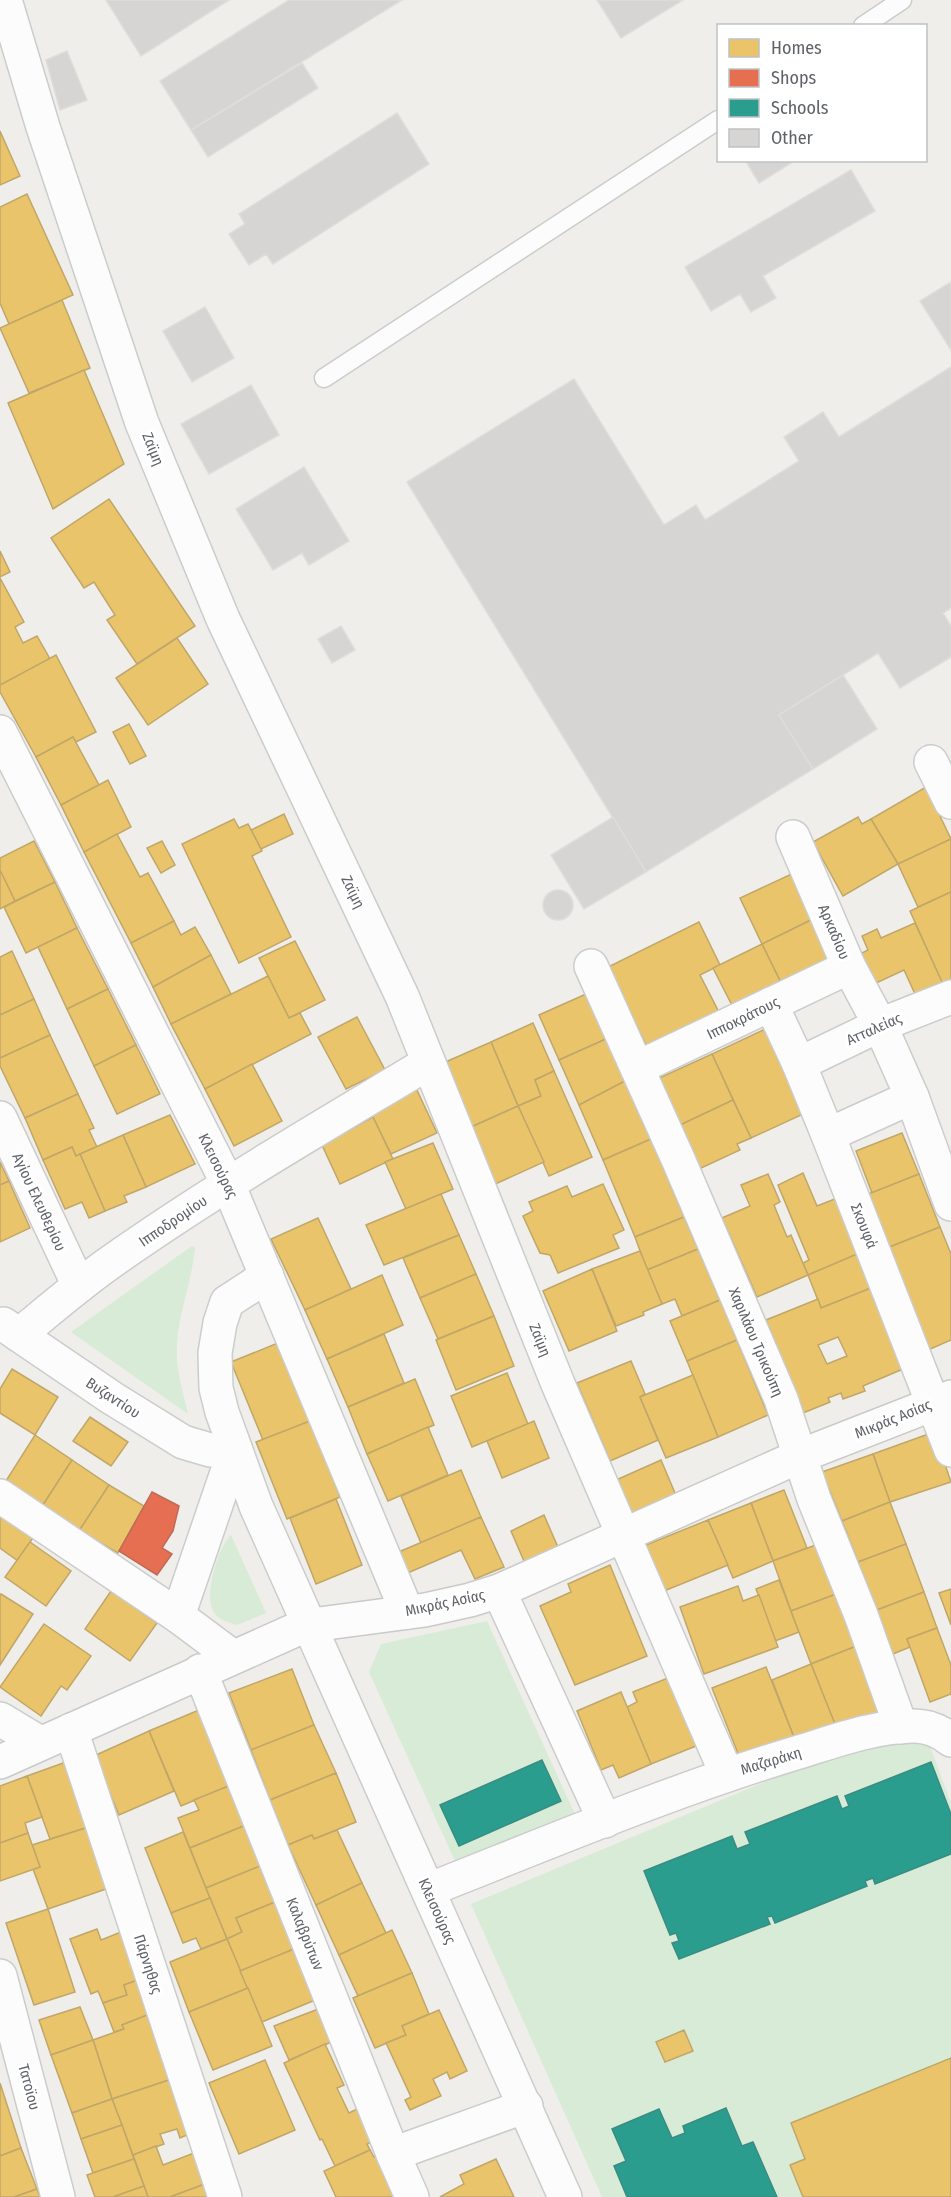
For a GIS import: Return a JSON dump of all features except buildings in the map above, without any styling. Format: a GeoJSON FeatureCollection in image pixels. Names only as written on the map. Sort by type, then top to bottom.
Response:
{"type":"FeatureCollection","features":[{"type":"Feature","properties":{"kind":"street","name":"Ζαϊμη"},"geometry":{"type":"LineString","coordinates":[[5,0],[11,66],[46,138],[142,423],[223,619],[384,957],[558,1384],[727,1775]]}},
{"type":"Feature","properties":{"kind":"street","name":"Κλεισούρας"},"geometry":{"type":"LineString","coordinates":[[0,732],[228,1184],[408,1612]]}},
{"type":"Feature","properties":{"kind":"street"},"geometry":{"type":"LineString","coordinates":[[931,762],[951,802]]}},
{"type":"Feature","properties":{"kind":"street","name":"Αρκαδίου"},"geometry":{"type":"LineString","coordinates":[[794,837],[849,967],[880,1025],[912,1097]]}},
{"type":"Feature","properties":{"kind":"street","name":"Χαριλάου Τρικούπη"},"geometry":{"type":"LineString","coordinates":[[591,966],[776,1388],[814,1499],[861,1615],[901,1726]]}},
{"type":"Feature","properties":{"kind":"street","name":"Ιπποκράτους"},"geometry":{"type":"LineString","coordinates":[[637,1068],[849,967]]}},
{"type":"Feature","properties":{"kind":"street","name":"Ατταλείας"},"geometry":{"type":"LineString","coordinates":[[799,1064],[880,1025],[951,997]]}},
{"type":"Feature","properties":{"kind":"street","name":"Σκουφά"},"geometry":{"type":"LineString","coordinates":[[771,1004],[799,1064],[942,1400],[951,1450]]}},
{"type":"Feature","properties":{"kind":"street","name":"Ιπποδρομίου"},"geometry":{"type":"LineString","coordinates":[[9,1329],[79,1286],[228,1184],[428,1063]]}},
{"type":"Feature","properties":{"kind":"street"},"geometry":{"type":"LineString","coordinates":[[828,1135],[912,1097],[950,1198]]}},
{"type":"Feature","properties":{"kind":"street","name":"Αγίου Ελευθερίου"},"geometry":{"type":"LineString","coordinates":[[0,1118],[79,1286]]}},
{"type":"Feature","properties":{"kind":"street"},"geometry":{"type":"LineString","coordinates":[[267,1276],[227,1302],[220,1323],[215,1353],[216,1388],[256,1506],[309,1624]]}},
{"type":"Feature","properties":{"kind":"street","name":"Βυζαντίου"},"geometry":{"type":"LineString","coordinates":[[9,1329],[183,1442],[210,1450],[235,1449]]}},
{"type":"Feature","properties":{"kind":"street","name":"Μικράς Ασίας"},"geometry":{"type":"LineString","coordinates":[[0,1762],[309,1624],[408,1612],[470,1600],[499,1591],[800,1456],[942,1400]]}},
{"type":"Feature","properties":{"kind":"street"},"geometry":{"type":"LineString","coordinates":[[178,1616],[235,1449]]}},
{"type":"Feature","properties":{"kind":"street"},"geometry":{"type":"LineString","coordinates":[[0,1496],[178,1616],[233,1657]]}},
{"type":"Feature","properties":{"kind":"street"},"geometry":{"type":"LineString","coordinates":[[499,1591],[597,1823]]}},
{"type":"Feature","properties":{"kind":"street","name":"Κλεισούρας"},"geometry":{"type":"LineString","coordinates":[[309,1624],[565,2197]]}},
{"type":"Feature","properties":{"kind":"street","name":"Καλαβρύτων"},"geometry":{"type":"LineString","coordinates":[[201,1671],[412,2197]]}},
{"type":"Feature","properties":{"kind":"street"},"geometry":{"type":"LineString","coordinates":[[0,1719],[40,1743]]}},
{"type":"Feature","properties":{"kind":"street","name":"Μαζαράκη"},"geometry":{"type":"LineString","coordinates":[[428,1890],[597,1823],[727,1775],[844,1739],[901,1726],[925,1727],[946,1736]]}},
{"type":"Feature","properties":{"kind":"street","name":"Πάρνηθας"},"geometry":{"type":"LineString","coordinates":[[70,1730],[225,2197]]}},
{"type":"Feature","properties":{"kind":"street","name":"Τατοϊου"},"geometry":{"type":"LineString","coordinates":[[0,1977],[58,2197]]}},
{"type":"Feature","properties":{"kind":"street"},"geometry":{"type":"LineString","coordinates":[[393,2154],[526,2106]]}},
{"type":"Feature","properties":{"kind":"lane"},"geometry":{"type":"LineString","coordinates":[[866,24],[902,0]]}},
{"type":"Feature","properties":{"kind":"lane"},"geometry":{"type":"LineString","coordinates":[[324,378],[717,121]]}},
{"type":"Feature","properties":{"kind":"green space"},"geometry":{"type":"Polygon","coordinates":[[[192,1246],[195,1248],[180,1320],[177,1353],[188,1414],[71,1332],[192,1246]]]}},
{"type":"Feature","properties":{"kind":"green space"},"geometry":{"type":"Polygon","coordinates":[[[231,1535],[266,1613],[237,1625],[217,1617],[213,1611],[210,1594],[217,1560],[231,1535]]]}},
{"type":"Feature","properties":{"kind":"green space"},"geometry":{"type":"Polygon","coordinates":[[[487,1621],[578,1821],[460,1872],[369,1672],[381,1644],[487,1621]]]}},
{"type":"Feature","properties":{"kind":"green space"},"geometry":{"type":"Polygon","coordinates":[[[889,1738],[927,1738],[951,1803],[951,2197],[602,2197],[471,1904],[810,1763],[889,1738]]]}}]}
